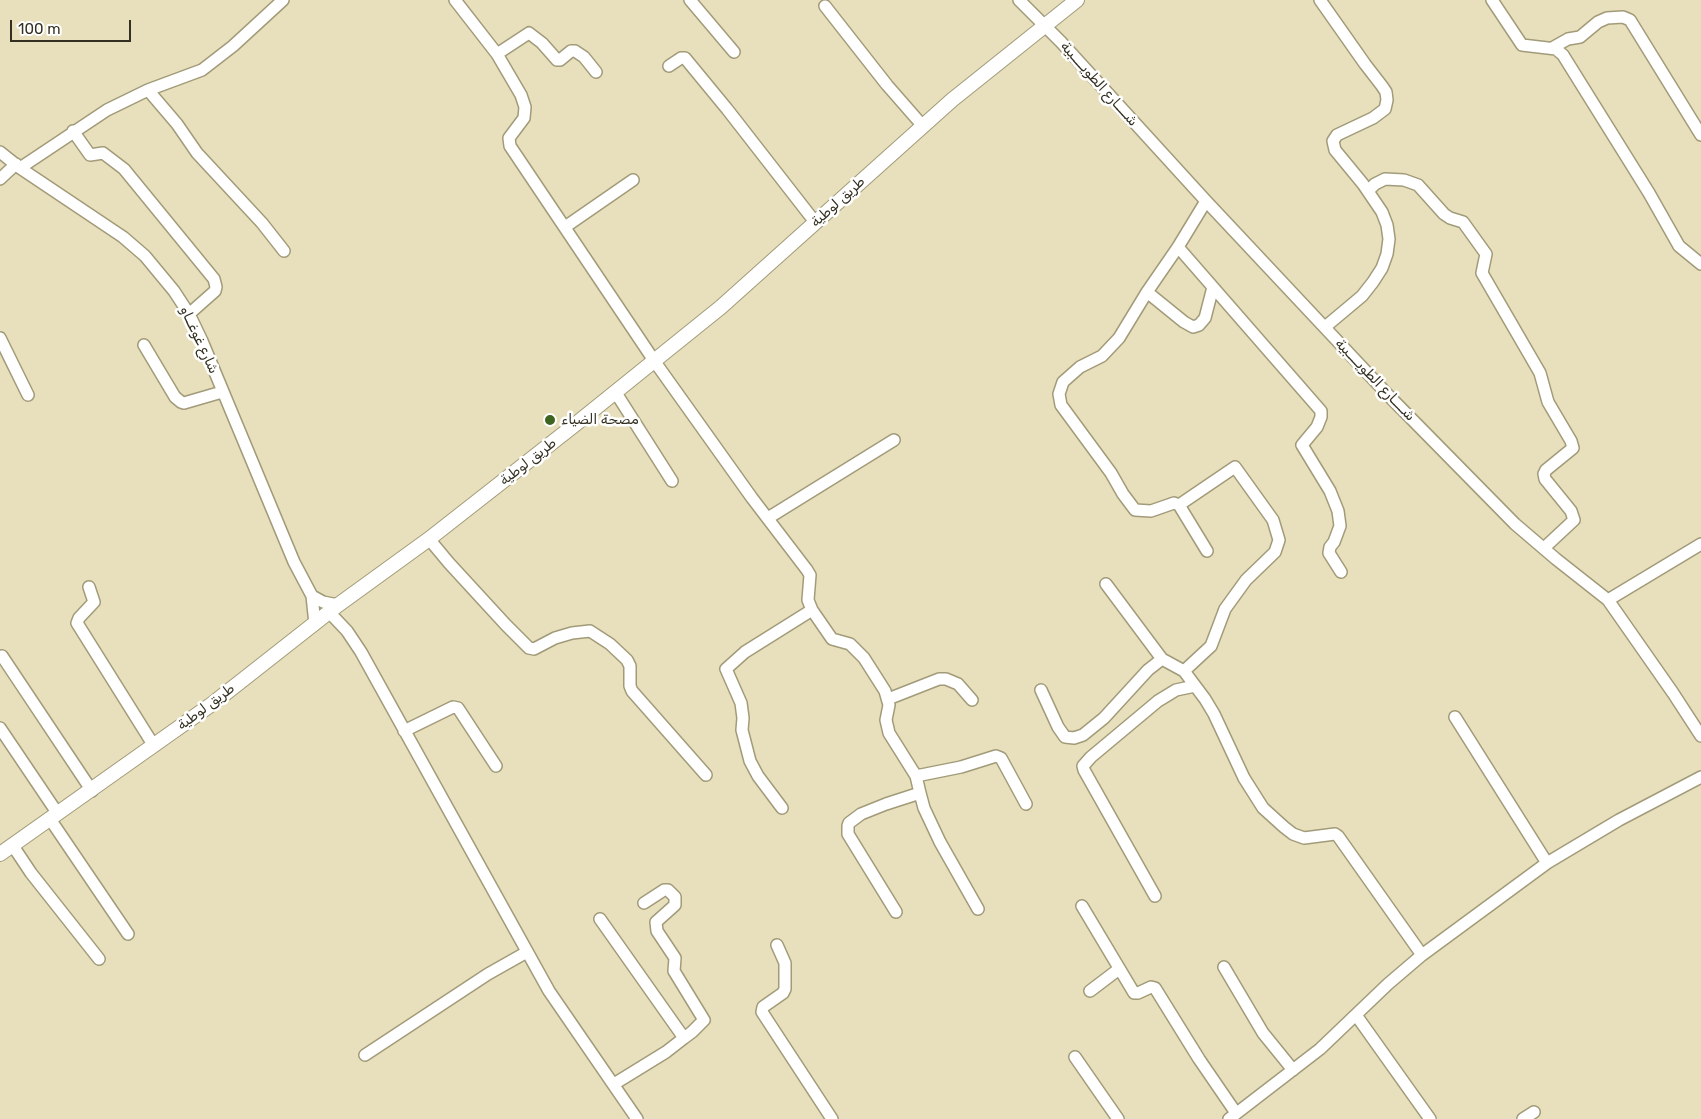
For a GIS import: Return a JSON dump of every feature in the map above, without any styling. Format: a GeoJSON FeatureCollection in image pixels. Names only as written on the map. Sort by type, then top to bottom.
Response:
{"type":"FeatureCollection","features":[{"type":"Feature","properties":{"kind":"main road","name":"طريق لوطية"},"geometry":{"type":"LineString","coordinates":[[0,854],[92,791],[212,704],[333,609],[429,539],[616,393],[721,307],[922,125],[1077,0]]}},
{"type":"Feature","properties":{"kind":"street"},"geometry":{"type":"LineString","coordinates":[[0,179],[107,110],[148,90],[185,78],[202,70],[215,61],[283,0]]}},
{"type":"Feature","properties":{"kind":"street"},"geometry":{"type":"LineString","coordinates":[[454,0],[497,54],[513,79],[525,107],[523,120],[509,138],[509,143],[654,362],[810,575],[808,600],[812,610],[832,639],[850,644],[864,658],[885,691],[888,699],[886,720],[889,733],[916,776],[924,808],[940,842],[978,909]]}},
{"type":"Feature","properties":{"kind":"street"},"geometry":{"type":"LineString","coordinates":[[690,0],[734,52]]}},
{"type":"Feature","properties":{"kind":"street","name":"شــــارع الطويــــبية"},"geometry":{"type":"LineString","coordinates":[[1019,0],[1068,49],[1206,201],[1389,396],[1515,524],[1608,600],[1701,736]]}},
{"type":"Feature","properties":{"kind":"street"},"geometry":{"type":"LineString","coordinates":[[1320,0],[1386,92],[1387,100],[1385,109],[1373,118],[1337,135],[1333,141],[1335,150],[1368,191],[1382,212],[1387,225],[1389,239],[1387,254],[1382,268],[1362,296],[1325,327]]}},
{"type":"Feature","properties":{"kind":"street"},"geometry":{"type":"LineString","coordinates":[[1492,0],[1522,45],[1552,48],[1561,53],[1650,193],[1679,246],[1701,264]]}},
{"type":"Feature","properties":{"kind":"street"},"geometry":{"type":"LineString","coordinates":[[825,6],[887,85],[922,125]]}},
{"type":"Feature","properties":{"kind":"street"},"geometry":{"type":"LineString","coordinates":[[1552,48],[1568,39],[1580,37],[1598,22],[1607,18],[1623,17],[1630,20],[1701,135]]}},
{"type":"Feature","properties":{"kind":"street"},"geometry":{"type":"LineString","coordinates":[[497,54],[529,33],[542,43],[557,60],[560,60],[571,51],[575,51],[584,56],[596,72]]}},
{"type":"Feature","properties":{"kind":"street"},"geometry":{"type":"LineString","coordinates":[[669,66],[681,58],[685,58],[815,222]]}},
{"type":"Feature","properties":{"kind":"street"},"geometry":{"type":"LineString","coordinates":[[148,90],[177,124],[197,152],[262,223],[284,251]]}},
{"type":"Feature","properties":{"kind":"street"},"geometry":{"type":"LineString","coordinates":[[73,131],[90,156],[103,154],[124,169],[214,279],[215,291],[189,314]]}},
{"type":"Feature","properties":{"kind":"street","name":"شارع غوغــاو"},"geometry":{"type":"LineString","coordinates":[[0,152],[123,237],[144,256],[174,291],[189,314],[294,562],[312,596]]}},
{"type":"Feature","properties":{"kind":"street"},"geometry":{"type":"LineString","coordinates":[[564,226],[633,180]]}},
{"type":"Feature","properties":{"kind":"street"},"geometry":{"type":"LineString","coordinates":[[1368,191],[1375,184],[1385,180],[1404,180],[1418,185],[1444,214],[1463,222],[1486,254],[1482,273],[1540,373],[1548,402],[1571,441],[1573,448],[1546,470],[1544,474],[1545,478],[1571,512],[1574,520],[1544,548]]}},
{"type":"Feature","properties":{"kind":"street"},"geometry":{"type":"LineString","coordinates":[[1206,201],[1112,348],[1102,356],[1080,367],[1068,377],[1063,382],[1059,394],[1061,405],[1136,510],[1151,511],[1171,503],[1179,505],[1207,551]]}},
{"type":"Feature","properties":{"kind":"street"},"geometry":{"type":"LineString","coordinates":[[1178,247],[1321,411],[1317,427],[1302,445],[1330,491],[1338,511],[1340,526],[1329,553],[1341,572]]}},
{"type":"Feature","properties":{"kind":"street"},"geometry":{"type":"LineString","coordinates":[[1147,292],[1193,327],[1199,325],[1205,318],[1213,287]]}},
{"type":"Feature","properties":{"kind":"street"},"geometry":{"type":"LineString","coordinates":[[0,338],[28,394]]}},
{"type":"Feature","properties":{"kind":"street"},"geometry":{"type":"LineString","coordinates":[[144,345],[175,397],[181,402],[184,403],[222,392]]}},
{"type":"Feature","properties":{"kind":"street"},"geometry":{"type":"LineString","coordinates":[[616,393],[672,481]]}},
{"type":"Feature","properties":{"kind":"street"},"geometry":{"type":"LineString","coordinates":[[768,518],[894,440]]}},
{"type":"Feature","properties":{"kind":"street"},"geometry":{"type":"LineString","coordinates":[[1179,505],[1235,467],[1273,520],[1279,540],[1275,552],[1246,580],[1225,609],[1220,618],[1214,643],[1184,671]]}},
{"type":"Feature","properties":{"kind":"street"},"geometry":{"type":"LineString","coordinates":[[429,539],[529,648],[534,648],[555,638],[572,633],[590,631],[610,644],[627,660],[630,666],[630,686],[632,690],[706,776]]}},
{"type":"Feature","properties":{"kind":"street"},"geometry":{"type":"LineString","coordinates":[[1608,600],[1701,544]]}},
{"type":"Feature","properties":{"kind":"street"},"geometry":{"type":"LineString","coordinates":[[1106,584],[1162,659],[1184,671],[1195,686],[1214,714],[1244,778],[1263,808],[1293,834],[1304,838],[1334,834],[1338,836],[1422,955]]}},
{"type":"Feature","properties":{"kind":"street"},"geometry":{"type":"LineString","coordinates":[[89,587],[94,602],[79,618],[77,623],[154,746]]}},
{"type":"Feature","properties":{"kind":"street"},"geometry":{"type":"LineString","coordinates":[[312,596],[333,609],[361,652],[550,991],[637,1119]]}},
{"type":"Feature","properties":{"kind":"street"},"geometry":{"type":"LineString","coordinates":[[312,596],[314,624]]}},
{"type":"Feature","properties":{"kind":"street"},"geometry":{"type":"LineString","coordinates":[[782,808],[758,776],[750,761],[742,730],[741,703],[726,670],[728,666],[745,652],[812,610]]}},
{"type":"Feature","properties":{"kind":"street"},"geometry":{"type":"LineString","coordinates":[[2,656],[92,791]]}},
{"type":"Feature","properties":{"kind":"street"},"geometry":{"type":"LineString","coordinates":[[1041,690],[1058,727],[1066,737],[1074,738],[1082,735],[1104,718],[1148,670],[1162,659]]}},
{"type":"Feature","properties":{"kind":"street"},"geometry":{"type":"LineString","coordinates":[[888,699],[943,679],[958,684],[972,700]]}},
{"type":"Feature","properties":{"kind":"street"},"geometry":{"type":"LineString","coordinates":[[1155,896],[1083,766],[1091,757],[1158,701],[1176,690],[1195,686]]}},
{"type":"Feature","properties":{"kind":"street"},"geometry":{"type":"LineString","coordinates":[[404,731],[453,707],[458,708],[496,766]]}},
{"type":"Feature","properties":{"kind":"street"},"geometry":{"type":"LineString","coordinates":[[1455,717],[1546,863]]}},
{"type":"Feature","properties":{"kind":"street"},"geometry":{"type":"LineString","coordinates":[[0,728],[128,934]]}},
{"type":"Feature","properties":{"kind":"street"},"geometry":{"type":"LineString","coordinates":[[916,776],[962,767],[996,756],[1001,758],[1026,804]]}},
{"type":"Feature","properties":{"kind":"street"},"geometry":{"type":"LineString","coordinates":[[1082,906],[1134,993],[1151,987],[1154,988],[1233,1116],[1320,1049],[1388,984],[1422,955],[1546,863],[1619,820],[1701,777]]}},
{"type":"Feature","properties":{"kind":"street"},"geometry":{"type":"LineString","coordinates":[[896,912],[848,834],[848,826],[849,822],[861,814],[920,793]]}},
{"type":"Feature","properties":{"kind":"street"},"geometry":{"type":"LineString","coordinates":[[13,846],[31,873],[99,959]]}},
{"type":"Feature","properties":{"kind":"street"},"geometry":{"type":"LineString","coordinates":[[614,1084],[666,1052],[704,1020],[674,971],[675,958],[657,931],[656,922],[675,905],[675,897],[666,890],[644,903]]}},
{"type":"Feature","properties":{"kind":"street"},"geometry":{"type":"LineString","coordinates":[[600,919],[684,1038]]}},
{"type":"Feature","properties":{"kind":"street"},"geometry":{"type":"LineString","coordinates":[[776,945],[785,963],[785,989],[783,993],[763,1007],[762,1012],[832,1119]]}},
{"type":"Feature","properties":{"kind":"street"},"geometry":{"type":"LineString","coordinates":[[365,1056],[488,974],[527,952]]}},
{"type":"Feature","properties":{"kind":"street"},"geometry":{"type":"LineString","coordinates":[[1224,967],[1263,1033],[1293,1070]]}},
{"type":"Feature","properties":{"kind":"street"},"geometry":{"type":"LineString","coordinates":[[1090,991],[1119,969]]}},
{"type":"Feature","properties":{"kind":"street"},"geometry":{"type":"LineString","coordinates":[[1356,1015],[1430,1119]]}},
{"type":"Feature","properties":{"kind":"street"},"geometry":{"type":"LineString","coordinates":[[1074,1057],[1118,1119]]}},
{"type":"Feature","properties":{"kind":"street"},"geometry":{"type":"LineString","coordinates":[[1523,1119],[1534,1112]]}},
{"type":"Feature","properties":{"kind":"place","name":"مصحة الضياء"},"geometry":{"type":"Point","coordinates":[550,420]}}]}
